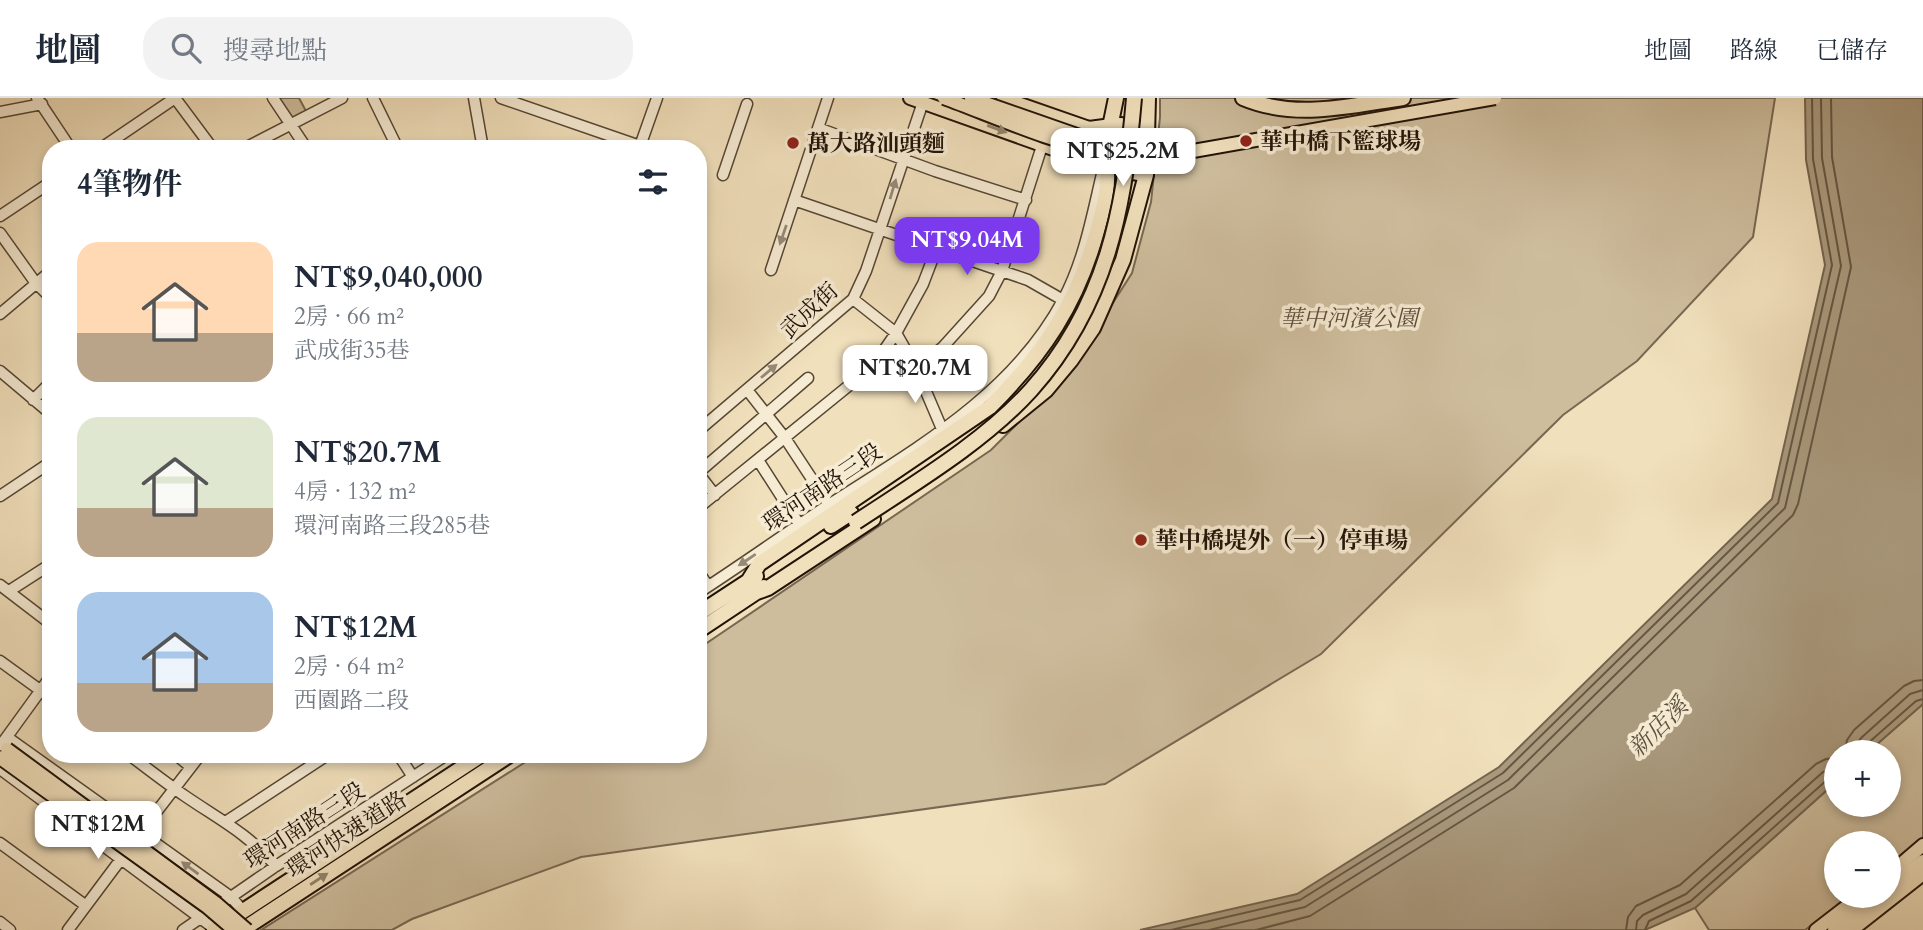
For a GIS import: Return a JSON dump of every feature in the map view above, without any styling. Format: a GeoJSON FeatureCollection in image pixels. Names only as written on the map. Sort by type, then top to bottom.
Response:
{"type":"FeatureCollection","features":[{"type":"Feature","properties":{"kind":"highway"},"geometry":{"type":"LineString","coordinates":[[1110,127],[1116,98]]}},
{"type":"Feature","properties":{"kind":"highway"},"geometry":{"type":"LineString","coordinates":[[707,624],[753,586],[927,463],[996,410],[1023,385],[1059,338],[1081,300],[1101,254],[1117,176],[1124,98]]}},
{"type":"Feature","properties":{"kind":"highway"},"geometry":{"type":"LineString","coordinates":[[1030,391],[1052,365],[1075,329],[1105,267],[1126,177],[1133,98]]}},
{"type":"Feature","properties":{"kind":"highway"},"geometry":{"type":"LineString","coordinates":[[707,609],[753,586],[798,568],[969,453],[1046,390],[1072,360],[1093,328],[1123,260],[1146,175],[1148,98]]}},
{"type":"Feature","properties":{"kind":"highway"},"geometry":{"type":"LineString","coordinates":[[1242,98],[1272,108],[1303,111],[1403,98]]}},
{"type":"Feature","properties":{"kind":"highway"},"geometry":{"type":"LineString","coordinates":[[854,517],[956,453],[1057,369],[1087,325],[1110,276],[1128,214],[1138,155]]}},
{"type":"Feature","properties":{"kind":"highway"},"geometry":{"type":"LineString","coordinates":[[753,586],[759,564],[990,407],[1019,378],[1044,348],[1070,305],[1082,278],[1105,198],[1108,176],[1106,163]]}},
{"type":"Feature","properties":{"kind":"highway","name":"環河快速道路"},"geometry":{"type":"LineString","coordinates":[[238,926],[470,763]]}},
{"type":"Feature","properties":{"kind":"highway","name":"環河快速道路"},"geometry":{"type":"LineString","coordinates":[[214,930],[238,926],[297,893],[497,763]]}},
{"type":"Feature","properties":{"kind":"highway"},"geometry":{"type":"LineString","coordinates":[[1901,880],[1923,862]]}},
{"type":"Feature","properties":{"kind":"highway"},"geometry":{"type":"LineString","coordinates":[[1835,930],[1865,908]]}},
{"type":"Feature","properties":{"kind":"main road"},"geometry":{"type":"LineString","coordinates":[[944,98],[1079,146],[1101,152],[1138,155],[1176,153],[1495,98]]}},
{"type":"Feature","properties":{"kind":"main road"},"geometry":{"type":"LineString","coordinates":[[971,98],[1104,144],[1154,148],[1195,145],[1453,98]]}},
{"type":"Feature","properties":{"kind":"main road"},"geometry":{"type":"LineString","coordinates":[[1003,98],[1089,128],[1119,124],[1147,126]]}},
{"type":"Feature","properties":{"kind":"main road"},"geometry":{"type":"LineString","coordinates":[[916,100],[1084,160],[1106,163],[1132,173],[1146,175]]}},
{"type":"Feature","properties":{"kind":"main road"},"geometry":{"type":"LineString","coordinates":[[1084,160],[1097,154],[1099,140],[1089,128]]}},
{"type":"Feature","properties":{"kind":"main road"},"geometry":{"type":"LineString","coordinates":[[3,747],[238,926]]}},
{"type":"Feature","properties":{"kind":"main road"},"geometry":{"type":"LineString","coordinates":[[1901,864],[1923,845]]}},
{"type":"Feature","properties":{"kind":"main road"},"geometry":{"type":"LineString","coordinates":[[1853,930],[1923,874]]}},
{"type":"Feature","properties":{"kind":"main road"},"geometry":{"type":"LineString","coordinates":[[1815,930],[1844,908]]}},
{"type":"Feature","properties":{"kind":"street"},"geometry":{"type":"LineString","coordinates":[[113,140],[175,98],[206,140]]}},
{"type":"Feature","properties":{"kind":"street"},"geometry":{"type":"LineString","coordinates":[[273,98],[301,140]]}},
{"type":"Feature","properties":{"kind":"street"},"geometry":{"type":"LineString","coordinates":[[260,140],[342,98]]}},
{"type":"Feature","properties":{"kind":"street"},"geometry":{"type":"LineString","coordinates":[[373,98],[394,140]]}},
{"type":"Feature","properties":{"kind":"street"},"geometry":{"type":"LineString","coordinates":[[474,98],[481,140]]}},
{"type":"Feature","properties":{"kind":"street"},"geometry":{"type":"LineString","coordinates":[[501,98],[618,140]]}},
{"type":"Feature","properties":{"kind":"street"},"geometry":{"type":"LineString","coordinates":[[643,140],[657,98]]}},
{"type":"Feature","properties":{"kind":"street"},"geometry":{"type":"LineString","coordinates":[[771,270],[828,98]]}},
{"type":"Feature","properties":{"kind":"street","name":"武成街"},"geometry":{"type":"LineString","coordinates":[[707,424],[853,299],[866,271],[903,158],[916,100]]}},
{"type":"Feature","properties":{"kind":"street"},"geometry":{"type":"LineString","coordinates":[[0,112],[39,101],[65,140]]}},
{"type":"Feature","properties":{"kind":"street"},"geometry":{"type":"LineString","coordinates":[[723,175],[747,104]]}},
{"type":"Feature","properties":{"kind":"street","name":"環河南路三段"},"geometry":{"type":"LineString","coordinates":[[708,586],[942,429],[986,397],[1012,370],[1040,336],[1063,300],[1083,250],[1106,163],[1110,127]]}},
{"type":"Feature","properties":{"kind":"street"},"geometry":{"type":"LineString","coordinates":[[818,128],[1026,201]]}},
{"type":"Feature","properties":{"kind":"street"},"geometry":{"type":"LineString","coordinates":[[916,368],[942,348],[976,314],[989,296],[1002,271],[1042,146]]}},
{"type":"Feature","properties":{"kind":"street"},"geometry":{"type":"LineString","coordinates":[[0,216],[42,188]]}},
{"type":"Feature","properties":{"kind":"street"},"geometry":{"type":"LineString","coordinates":[[794,200],[1028,280],[1063,300]]}},
{"type":"Feature","properties":{"kind":"street"},"geometry":{"type":"LineString","coordinates":[[0,233],[42,289]]}},
{"type":"Feature","properties":{"kind":"street"},"geometry":{"type":"LineString","coordinates":[[707,501],[873,366],[896,333],[923,284],[936,250]]}},
{"type":"Feature","properties":{"kind":"street"},"geometry":{"type":"LineString","coordinates":[[0,314],[42,277]]}},
{"type":"Feature","properties":{"kind":"street"},"geometry":{"type":"LineString","coordinates":[[853,299],[896,333],[916,368],[942,429]]}},
{"type":"Feature","properties":{"kind":"street"},"geometry":{"type":"LineString","coordinates":[[0,371],[42,407]]}},
{"type":"Feature","properties":{"kind":"street"},"geometry":{"type":"LineString","coordinates":[[707,465],[808,378]]}},
{"type":"Feature","properties":{"kind":"street"},"geometry":{"type":"LineString","coordinates":[[33,400],[42,391]]}},
{"type":"Feature","properties":{"kind":"street"},"geometry":{"type":"LineString","coordinates":[[748,391],[768,414],[829,505]]}},
{"type":"Feature","properties":{"kind":"street"},"geometry":{"type":"LineString","coordinates":[[758,460],[799,524]]}},
{"type":"Feature","properties":{"kind":"street"},"geometry":{"type":"LineString","coordinates":[[0,496],[42,468]]}},
{"type":"Feature","properties":{"kind":"street"},"geometry":{"type":"LineString","coordinates":[[707,485],[715,495]]}},
{"type":"Feature","properties":{"kind":"street"},"geometry":{"type":"LineString","coordinates":[[42,569],[4,588],[42,617]]}},
{"type":"Feature","properties":{"kind":"street"},"geometry":{"type":"LineString","coordinates":[[0,662],[41,690],[3,747],[141,832],[231,897],[238,926]]}},
{"type":"Feature","properties":{"kind":"street"},"geometry":{"type":"LineString","coordinates":[[140,763],[227,821],[257,845],[276,866]]}},
{"type":"Feature","properties":{"kind":"street"},"geometry":{"type":"LineString","coordinates":[[186,763],[191,767]]}},
{"type":"Feature","properties":{"kind":"street"},"geometry":{"type":"LineString","coordinates":[[68,930],[194,763]]}},
{"type":"Feature","properties":{"kind":"street"},"geometry":{"type":"LineString","coordinates":[[227,821],[315,763]]}},
{"type":"Feature","properties":{"kind":"street"},"geometry":{"type":"LineString","coordinates":[[404,763],[413,777]]}},
{"type":"Feature","properties":{"kind":"street","name":"環河南路三段"},"geometry":{"type":"LineString","coordinates":[[183,930],[434,763]]}},
{"type":"Feature","properties":{"kind":"street"},"geometry":{"type":"LineString","coordinates":[[0,769],[214,930]]}},
{"type":"Feature","properties":{"kind":"street"},"geometry":{"type":"LineString","coordinates":[[0,843],[85,905]]}},
{"type":"Feature","properties":{"kind":"street"},"geometry":{"type":"LineString","coordinates":[[0,922],[10,930]]}},
{"type":"Feature","properties":{"kind":"green space"},"geometry":{"type":"Polygon","coordinates":[[[277,98],[299,98],[306,111],[294,118],[289,116],[277,98]]]}},
{"type":"Feature","properties":{"kind":"green space","name":"華中河濱公園"},"geometry":{"type":"Polygon","coordinates":[[[1160,98],[1775,98],[1753,237],[1637,361],[1563,415],[1321,654],[1105,784],[581,857],[412,919],[392,930],[261,930],[524,763],[707,763],[707,643],[991,450],[1068,373],[1132,273],[1151,202],[1160,98]]]}},
{"type":"Feature","properties":{"kind":"green space"},"geometry":{"type":"Polygon","coordinates":[[[1923,704],[1923,837],[1901,856],[1901,831],[1824,831],[1824,908],[1835,908],[1805,930],[1709,930],[1695,908],[1824,793],[1824,817],[1901,817],[1901,740],[1882,740],[1923,704]]]}},
{"type":"Feature","properties":{"kind":"water","name":"新店溪"},"geometry":{"type":"Polygon","coordinates":[[[1805,98],[1923,98],[1923,704],[1882,740],[1824,740],[1824,793],[1695,908],[1645,930],[1140,930],[1297,894],[1499,767],[1772,499],[1825,265],[1806,160],[1805,98]]]}},
{"type":"Feature","properties":{"kind":"place","name":"華中橋下籃球場"},"geometry":{"type":"Point","coordinates":[1246,141]}},
{"type":"Feature","properties":{"kind":"place","name":"萬大路汕頭麵"},"geometry":{"type":"Point","coordinates":[793,143]}},
{"type":"Feature","properties":{"kind":"place","name":"華中橋堤外（一）停車場"},"geometry":{"type":"Point","coordinates":[1141,540]}}]}
